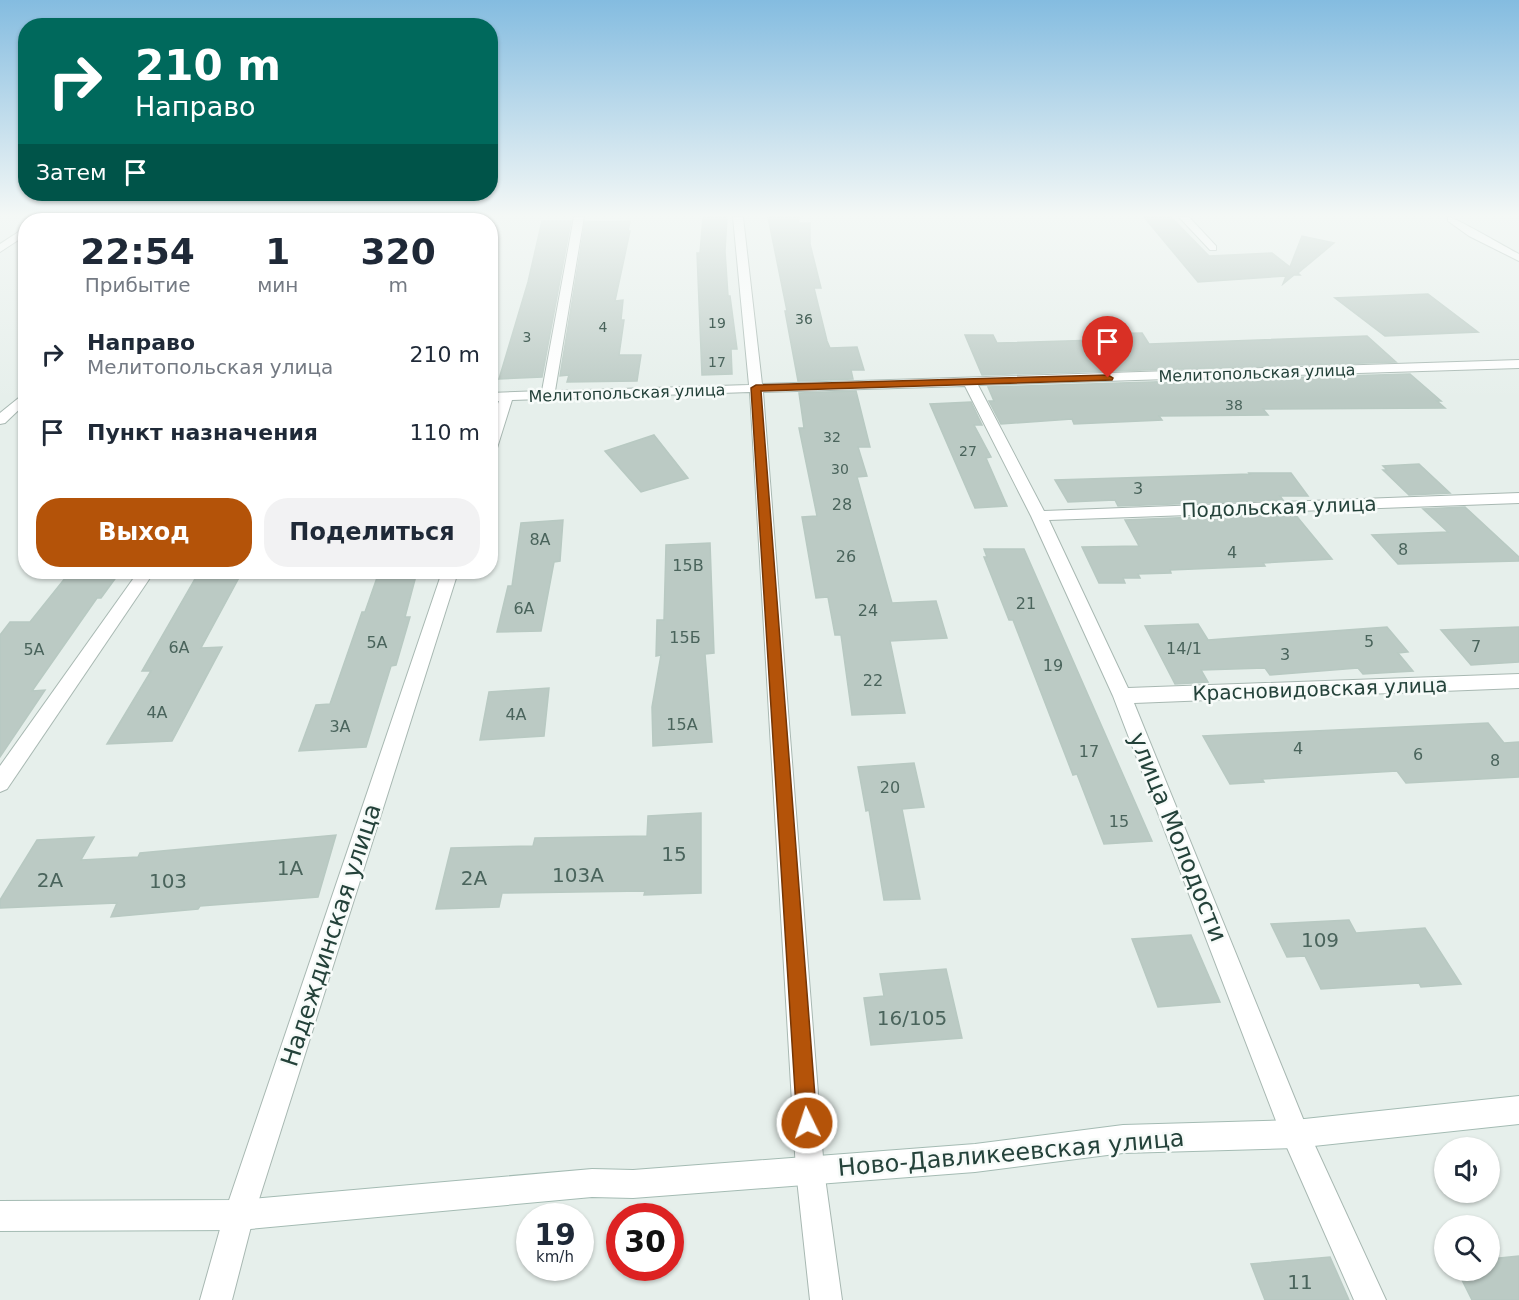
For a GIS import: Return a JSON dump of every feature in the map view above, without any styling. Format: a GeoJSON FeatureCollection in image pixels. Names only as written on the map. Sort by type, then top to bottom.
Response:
{"type":"FeatureCollection","features":[{"type":"Feature","properties":{"kind":"street"},"geometry":{"type":"LineString","coordinates":[[548,395],[568,278]]}},
{"type":"Feature","properties":{"kind":"street"},"geometry":{"type":"LineString","coordinates":[[744,278],[756,388],[810,1170],[826,1300]]}},
{"type":"Feature","properties":{"kind":"street","name":"Мелитопольская улица"},"geometry":{"type":"LineString","coordinates":[[498,397],[1519,364]]}},
{"type":"Feature","properties":{"kind":"street","name":"улица Молодости"},"geometry":{"type":"LineString","coordinates":[[970,382],[1039,516],[1122,696],[1295,1134],[1370,1300]]}},
{"type":"Feature","properties":{"kind":"street"},"geometry":{"type":"LineString","coordinates":[[498,424],[507,397]]}},
{"type":"Feature","properties":{"kind":"street"},"geometry":{"type":"LineString","coordinates":[[2,417],[18,403]]}},
{"type":"Feature","properties":{"kind":"street"},"geometry":{"type":"LineString","coordinates":[[2,417],[18,415]]}},
{"type":"Feature","properties":{"kind":"street","name":"Подольская улица"},"geometry":{"type":"LineString","coordinates":[[1039,516],[1519,498]]}},
{"type":"Feature","properties":{"kind":"street"},"geometry":{"type":"LineString","coordinates":[[0,783],[141,579]]}},
{"type":"Feature","properties":{"kind":"street","name":"Надеждинская улица"},"geometry":{"type":"LineString","coordinates":[[216,1300],[239,1215],[448,579]]}},
{"type":"Feature","properties":{"kind":"street","name":"Красновидовская улица"},"geometry":{"type":"LineString","coordinates":[[1122,696],[1519,681]]}},
{"type":"Feature","properties":{"kind":"street","name":"Ново-Давликеевская улица"},"geometry":{"type":"LineString","coordinates":[[0,1216],[239,1215],[592,1183],[633,1184],[975,1158],[1123,1139],[1295,1134],[1519,1110]]}},
{"type":"Feature","properties":{"kind":"building"},"geometry":{"type":"Polygon","coordinates":[[[529,278],[560,278],[542,377],[499,379],[529,278]]]}},
{"type":"Feature","properties":{"kind":"building"},"geometry":{"type":"Polygon","coordinates":[[[576,278],[620,278],[615,301],[623,300],[621,320],[624,320],[619,355],[641,355],[637,381],[567,382],[569,375],[560,376],[576,278]]]}},
{"type":"Feature","properties":{"kind":"building"},"geometry":{"type":"Polygon","coordinates":[[[698,278],[727,278],[737,349],[731,349],[732,374],[702,375],[698,278]]]}},
{"type":"Feature","properties":{"kind":"building"},"geometry":{"type":"Polygon","coordinates":[[[780,278],[818,278],[821,288],[814,288],[830,348],[857,347],[864,370],[851,370],[853,379],[798,381],[785,311],[787,311],[780,278]]]}},
{"type":"Feature","properties":{"kind":"building"},"geometry":{"type":"Polygon","coordinates":[[[1194,278],[1262,278],[1198,282],[1194,278]]]}},
{"type":"Feature","properties":{"kind":"building"},"geometry":{"type":"Polygon","coordinates":[[[1428,294],[1478,332],[1385,336],[1335,298],[1428,294]]]}},
{"type":"Feature","properties":{"kind":"building"},"geometry":{"type":"Polygon","coordinates":[[[1142,333],[1149,344],[1367,336],[1396,362],[982,375],[965,335],[993,335],[997,343],[1098,340],[1094,334],[1142,333]]]}},
{"type":"Feature","properties":{"kind":"building"},"geometry":{"type":"Polygon","coordinates":[[[1410,374],[1441,401],[1437,401],[1445,408],[1263,409],[1268,415],[1159,416],[1162,420],[1074,424],[1072,419],[1001,424],[989,401],[994,401],[988,387],[1410,374]]]}},
{"type":"Feature","properties":{"kind":"building"},"geometry":{"type":"Polygon","coordinates":[[[856,391],[870,447],[858,447],[867,476],[857,477],[892,603],[936,601],[947,638],[890,641],[905,713],[852,715],[841,635],[835,635],[828,597],[816,598],[802,517],[817,516],[799,428],[804,428],[799,393],[856,391]]]}},
{"type":"Feature","properties":{"kind":"building"},"geometry":{"type":"Polygon","coordinates":[[[971,402],[982,425],[974,425],[991,457],[986,458],[1007,506],[975,508],[930,404],[971,402]]]}},
{"type":"Feature","properties":{"kind":"building"},"geometry":{"type":"Polygon","coordinates":[[[654,435],[688,478],[641,492],[605,451],[654,435]]]}},
{"type":"Feature","properties":{"kind":"building"},"geometry":{"type":"Polygon","coordinates":[[[1419,464],[1450,493],[1409,495],[1383,470],[1387,470],[1383,466],[1419,464]]]}},
{"type":"Feature","properties":{"kind":"building"},"geometry":{"type":"Polygon","coordinates":[[[1291,473],[1308,496],[1280,496],[1283,500],[1118,506],[1115,500],[1068,502],[1055,480],[1250,474],[1291,473]]]}},
{"type":"Feature","properties":{"kind":"building"},"geometry":{"type":"Polygon","coordinates":[[[1465,507],[1519,557],[1519,561],[1398,564],[1372,535],[1448,532],[1423,509],[1465,507]]]}},
{"type":"Feature","properties":{"kind":"building"},"geometry":{"type":"Polygon","coordinates":[[[1294,513],[1332,559],[1263,563],[1265,566],[1170,570],[1171,573],[1138,574],[1140,578],[1123,578],[1125,583],[1099,583],[1082,547],[1139,546],[1125,520],[1294,513]]]}},
{"type":"Feature","properties":{"kind":"building"},"geometry":{"type":"Polygon","coordinates":[[[563,520],[560,561],[554,562],[541,631],[497,632],[508,586],[512,586],[521,523],[563,520]]]}},
{"type":"Feature","properties":{"kind":"building"},"geometry":{"type":"Polygon","coordinates":[[[710,543],[714,653],[705,654],[712,742],[653,746],[652,707],[661,655],[656,656],[657,620],[664,620],[666,545],[710,543]]]}},
{"type":"Feature","properties":{"kind":"building"},"geometry":{"type":"Polygon","coordinates":[[[984,549],[1024,549],[1152,841],[1104,844],[1077,774],[1073,775],[1013,620],[1009,620],[984,557],[987,557],[984,549]]]}},
{"type":"Feature","properties":{"kind":"building"},"geometry":{"type":"Polygon","coordinates":[[[64,579],[115,579],[101,598],[97,598],[32,691],[45,690],[0,757],[0,635],[10,622],[30,622],[64,579]]]}},
{"type":"Feature","properties":{"kind":"building"},"geometry":{"type":"Polygon","coordinates":[[[195,579],[238,579],[201,648],[222,647],[172,741],[107,744],[151,671],[142,671],[195,579]]]}},
{"type":"Feature","properties":{"kind":"building"},"geometry":{"type":"Polygon","coordinates":[[[377,579],[415,579],[405,617],[410,617],[396,665],[391,666],[366,747],[299,751],[316,705],[330,704],[362,612],[365,612],[377,579]]]}},
{"type":"Feature","properties":{"kind":"building"},"geometry":{"type":"Polygon","coordinates":[[[1198,624],[1208,640],[1387,627],[1408,652],[1398,653],[1413,671],[1363,674],[1358,668],[1270,675],[1265,668],[1201,670],[1208,682],[1175,684],[1145,626],[1198,624]]]}},
{"type":"Feature","properties":{"kind":"building"},"geometry":{"type":"Polygon","coordinates":[[[1519,627],[1519,662],[1471,665],[1441,630],[1519,627]]]}},
{"type":"Feature","properties":{"kind":"building"},"geometry":{"type":"Polygon","coordinates":[[[549,688],[544,736],[480,740],[489,692],[549,688]]]}},
{"type":"Feature","properties":{"kind":"building"},"geometry":{"type":"Polygon","coordinates":[[[1488,723],[1504,743],[1519,742],[1519,777],[1406,783],[1397,771],[1262,779],[1264,782],[1230,784],[1203,736],[1488,723]]]}},
{"type":"Feature","properties":{"kind":"building"},"geometry":{"type":"Polygon","coordinates":[[[914,763],[924,807],[902,809],[920,899],[884,900],[869,810],[866,811],[858,767],[914,763]]]}},
{"type":"Feature","properties":{"kind":"building"},"geometry":{"type":"Polygon","coordinates":[[[701,813],[701,893],[644,895],[645,891],[502,893],[499,907],[436,909],[451,848],[533,846],[535,838],[647,836],[648,816],[701,813]]]}},
{"type":"Feature","properties":{"kind":"building"},"geometry":{"type":"Polygon","coordinates":[[[336,835],[318,897],[200,906],[198,909],[111,917],[117,903],[0,908],[0,900],[37,840],[94,837],[81,860],[138,857],[140,853],[336,835]]]}},
{"type":"Feature","properties":{"kind":"building"},"geometry":{"type":"Polygon","coordinates":[[[1349,920],[1356,933],[1425,928],[1461,984],[1421,987],[1419,983],[1321,989],[1305,956],[1287,957],[1271,924],[1349,920]]]}},
{"type":"Feature","properties":{"kind":"building"},"geometry":{"type":"Polygon","coordinates":[[[1191,935],[1220,1002],[1158,1007],[1132,939],[1191,935]]]}},
{"type":"Feature","properties":{"kind":"building"},"geometry":{"type":"Polygon","coordinates":[[[946,969],[962,1038],[871,1045],[864,998],[884,996],[880,974],[946,969]]]}},
{"type":"Feature","properties":{"kind":"building"},"geometry":{"type":"Polygon","coordinates":[[[1519,1256],[1519,1300],[1472,1300],[1462,1281],[1500,1281],[1500,1258],[1519,1256]]]}},
{"type":"Feature","properties":{"kind":"building"},"geometry":{"type":"Polygon","coordinates":[[[1330,1257],[1349,1300],[1265,1300],[1251,1264],[1330,1257]]]}},
{"type":"Feature","properties":{"kind":"route"},"geometry":{"type":"LineString","coordinates":[[807,1123],[756,388],[1108,378]]}}]}
